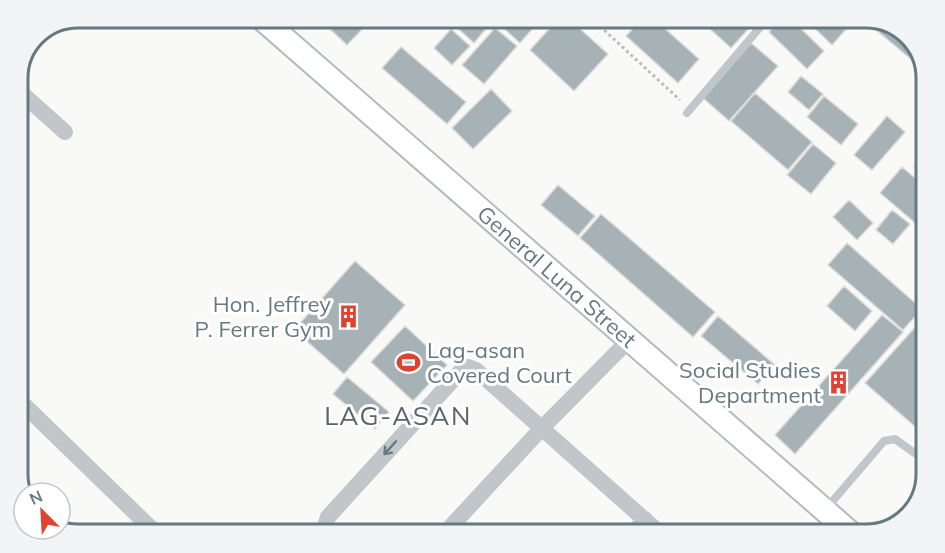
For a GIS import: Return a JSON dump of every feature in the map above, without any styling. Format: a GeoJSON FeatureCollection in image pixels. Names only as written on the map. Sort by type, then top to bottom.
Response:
{"type":"FeatureCollection","features":[{"type":"Feature","properties":{"kind":"main road","name":"General Luna Street"},"geometry":{"type":"LineString","coordinates":[[272,28],[841,524]]}},
{"type":"Feature","properties":{"kind":"street"},"geometry":{"type":"LineString","coordinates":[[29,100],[65,132]]}},
{"type":"Feature","properties":{"kind":"street"},"geometry":{"type":"LineString","coordinates":[[453,524],[628,340]]}},
{"type":"Feature","properties":{"kind":"street"},"geometry":{"type":"LineString","coordinates":[[326,524],[328,517],[460,371],[468,367],[476,370],[650,524]]}},
{"type":"Feature","properties":{"kind":"street"},"geometry":{"type":"LineString","coordinates":[[29,410],[147,524]]}},
{"type":"Feature","properties":{"kind":"street"},"geometry":{"type":"LineString","coordinates":[[641,524],[645,519]]}},
{"type":"Feature","properties":{"kind":"lane"},"geometry":{"type":"LineString","coordinates":[[688,111],[759,28]]}},
{"type":"Feature","properties":{"kind":"lane"},"geometry":{"type":"LineString","coordinates":[[825,510],[884,441],[896,439],[916,454]]}},
{"type":"Feature","properties":{"kind":"path"},"geometry":{"type":"LineString","coordinates":[[601,28],[688,111]]}},
{"type":"Feature","properties":{"kind":"building"},"geometry":{"type":"Polygon","coordinates":[[[333,28],[363,28],[347,45],[331,30],[333,28]]]}},
{"type":"Feature","properties":{"kind":"building"},"geometry":{"type":"Polygon","coordinates":[[[457,28],[487,28],[474,43],[457,28]]]}},
{"type":"Feature","properties":{"kind":"building"},"geometry":{"type":"Polygon","coordinates":[[[495,28],[517,46],[484,84],[462,65],[495,28]]]}},
{"type":"Feature","properties":{"kind":"building"},"geometry":{"type":"Polygon","coordinates":[[[503,28],[533,28],[520,43],[503,28]]]}},
{"type":"Feature","properties":{"kind":"building"},"geometry":{"type":"Polygon","coordinates":[[[550,28],[579,28],[608,54],[574,91],[530,50],[550,28]]]}},
{"type":"Feature","properties":{"kind":"building"},"geometry":{"type":"Polygon","coordinates":[[[634,28],[664,28],[699,59],[678,83],[626,36],[634,28]]]}},
{"type":"Feature","properties":{"kind":"building"},"geometry":{"type":"Polygon","coordinates":[[[709,28],[749,28],[731,48],[709,28]]]}},
{"type":"Feature","properties":{"kind":"building"},"geometry":{"type":"Polygon","coordinates":[[[773,28],[800,28],[824,51],[807,69],[769,32],[773,28]]]}},
{"type":"Feature","properties":{"kind":"building"},"geometry":{"type":"Polygon","coordinates":[[[814,28],[847,28],[832,45],[814,28]]]}},
{"type":"Feature","properties":{"kind":"building"},"geometry":{"type":"Polygon","coordinates":[[[451,29],[470,46],[452,65],[434,48],[451,29]]]}},
{"type":"Feature","properties":{"kind":"building"},"geometry":{"type":"Polygon","coordinates":[[[875,29],[892,35],[902,43],[914,61],[875,29]]]}},
{"type":"Feature","properties":{"kind":"building"},"geometry":{"type":"Polygon","coordinates":[[[751,43],[778,66],[729,121],[703,98],[751,43]]]}},
{"type":"Feature","properties":{"kind":"building"},"geometry":{"type":"Polygon","coordinates":[[[401,47],[466,102],[447,124],[382,68],[401,47]]]}},
{"type":"Feature","properties":{"kind":"building"},"geometry":{"type":"Polygon","coordinates":[[[801,76],[823,94],[809,110],[788,92],[801,76]]]}},
{"type":"Feature","properties":{"kind":"building"},"geometry":{"type":"Polygon","coordinates":[[[491,89],[512,111],[473,149],[452,128],[491,89]]]}},
{"type":"Feature","properties":{"kind":"building"},"geometry":{"type":"Polygon","coordinates":[[[755,93],[812,142],[788,170],[731,121],[755,93]]]}},
{"type":"Feature","properties":{"kind":"building"},"geometry":{"type":"Polygon","coordinates":[[[824,96],[858,124],[841,145],[807,117],[824,96]]]}},
{"type":"Feature","properties":{"kind":"building"},"geometry":{"type":"Polygon","coordinates":[[[887,116],[905,132],[872,170],[854,155],[887,116]]]}},
{"type":"Feature","properties":{"kind":"building"},"geometry":{"type":"Polygon","coordinates":[[[813,144],[836,163],[811,194],[787,175],[813,144]]]}},
{"type":"Feature","properties":{"kind":"building"},"geometry":{"type":"Polygon","coordinates":[[[902,167],[916,179],[916,224],[880,193],[902,167]]]}},
{"type":"Feature","properties":{"kind":"building"},"geometry":{"type":"Polygon","coordinates":[[[558,185],[595,216],[578,236],[541,205],[558,185]]]}},
{"type":"Feature","properties":{"kind":"building"},"geometry":{"type":"Polygon","coordinates":[[[849,200],[873,223],[857,240],[833,217],[849,200]]]}},
{"type":"Feature","properties":{"kind":"building"},"geometry":{"type":"Polygon","coordinates":[[[892,210],[910,224],[893,244],[876,230],[892,210]]]}},
{"type":"Feature","properties":{"kind":"building"},"geometry":{"type":"Polygon","coordinates":[[[601,214],[715,312],[693,337],[580,238],[601,214]]]}},
{"type":"Feature","properties":{"kind":"building"},"geometry":{"type":"Polygon","coordinates":[[[847,243],[916,304],[916,316],[903,330],[828,265],[847,243]]]}},
{"type":"Feature","properties":{"kind":"building","name":"Hon. Jeffrey P. Ferrer Gym"},"geometry":{"type":"Polygon","coordinates":[[[355,261],[405,305],[344,374],[294,330],[355,261]]]}},
{"type":"Feature","properties":{"kind":"building"},"geometry":{"type":"Polygon","coordinates":[[[844,286],[872,311],[855,331],[827,306],[844,286]]]}},
{"type":"Feature","properties":{"kind":"building","name":"Social Studies Department"},"geometry":{"type":"Polygon","coordinates":[[[882,315],[903,332],[795,454],[775,435],[882,315]]]}},
{"type":"Feature","properties":{"kind":"building"},"geometry":{"type":"Polygon","coordinates":[[[718,316],[775,365],[758,384],[701,336],[718,316]]]}},
{"type":"Feature","properties":{"kind":"building","name":"Lag-asan Covered Court"},"geometry":{"type":"Polygon","coordinates":[[[405,326],[447,365],[413,401],[371,362],[405,326]]]}},
{"type":"Feature","properties":{"kind":"building"},"geometry":{"type":"Polygon","coordinates":[[[916,326],[916,427],[865,383],[916,326]]]}},
{"type":"Feature","properties":{"kind":"building"},"geometry":{"type":"Polygon","coordinates":[[[347,377],[389,412],[375,429],[333,394],[347,377]]]}},
{"type":"Feature","properties":{"kind":"place","name":"Hon. Jeffrey P. Ferrer Gym"},"geometry":{"type":"Point","coordinates":[349,317]}},
{"type":"Feature","properties":{"kind":"place","name":"Lag-asan Covered Court"},"geometry":{"type":"Point","coordinates":[409,363]}},
{"type":"Feature","properties":{"kind":"place","name":"Social Studies Department"},"geometry":{"type":"Point","coordinates":[839,383]}},
{"type":"Feature","properties":{"kind":"district","name":"LAG-ASAN"},"geometry":{"type":"Point","coordinates":[398,415]}}]}
